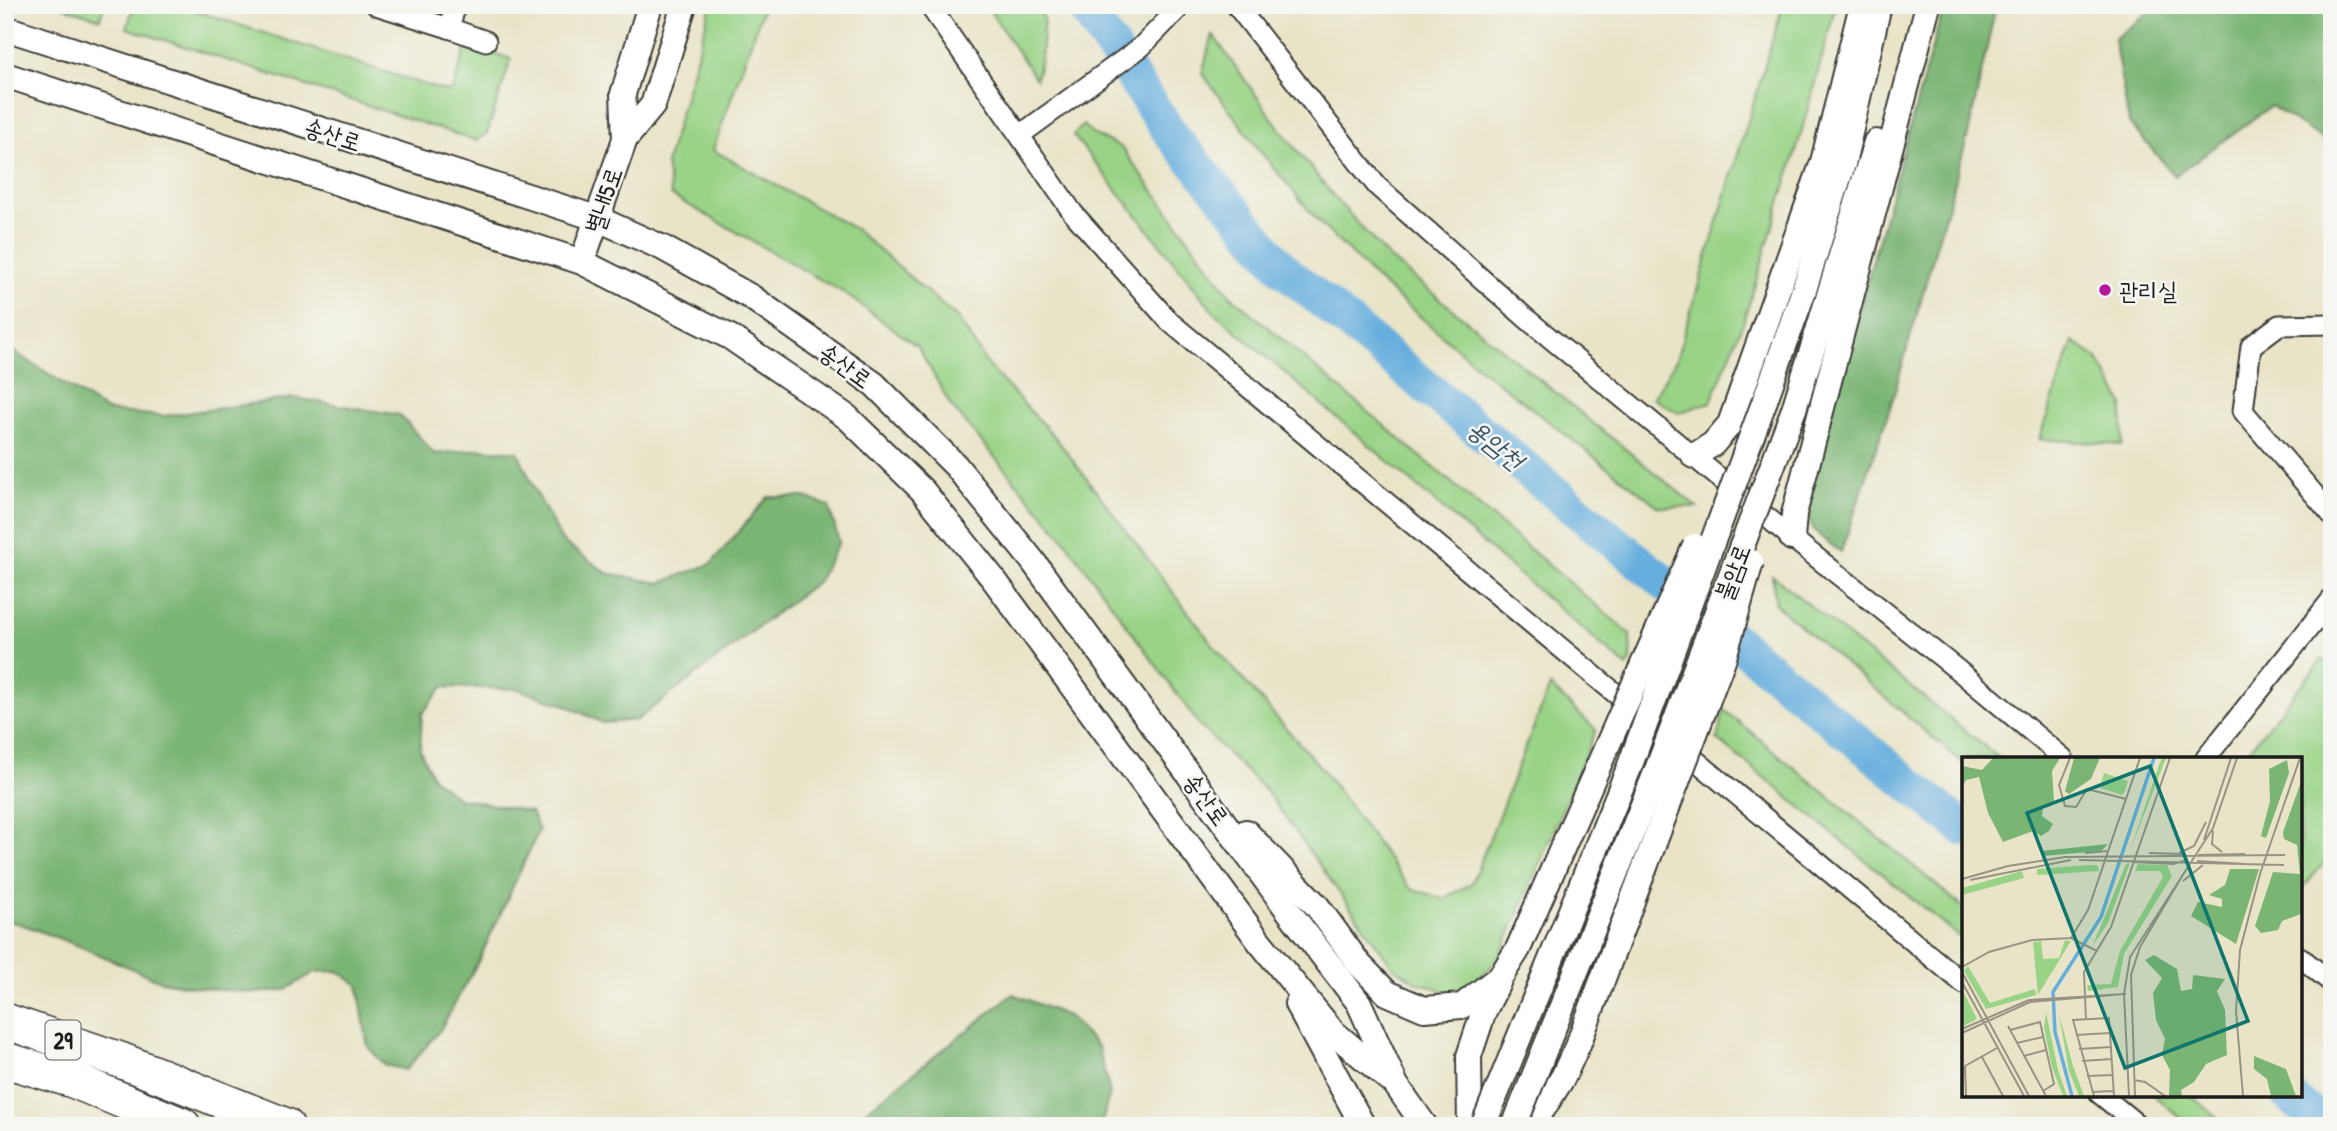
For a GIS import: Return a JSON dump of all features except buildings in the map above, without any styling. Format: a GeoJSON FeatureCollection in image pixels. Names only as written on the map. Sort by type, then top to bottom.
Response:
{"type":"FeatureCollection","features":[{"type":"Feature","properties":{"kind":"highway","name":"29"},"geometry":{"type":"LineString","coordinates":[[5,1021],[120,1060],[286,1126]]}},
{"type":"Feature","properties":{"kind":"highway","name":"29"},"geometry":{"type":"LineString","coordinates":[[5,1060],[73,1080],[183,1126]]}},
{"type":"Feature","properties":{"kind":"street"},"geometry":{"type":"LineString","coordinates":[[376,5],[486,41]]}},
{"type":"Feature","properties":{"kind":"street"},"geometry":{"type":"LineString","coordinates":[[449,28],[456,5]]}},
{"type":"Feature","properties":{"kind":"street","name":"별내5로"},"geometry":{"type":"LineString","coordinates":[[625,139],[622,94],[650,5]]}},
{"type":"Feature","properties":{"kind":"street","name":"별내5로"},"geometry":{"type":"LineString","coordinates":[[582,262],[625,139],[653,105],[684,5]]}},
{"type":"Feature","properties":{"kind":"street"},"geometry":{"type":"LineString","coordinates":[[929,5],[1073,213],[1170,322],[1962,983]]}},
{"type":"Feature","properties":{"kind":"street"},"geometry":{"type":"LineString","coordinates":[[1020,135],[1141,47],[1182,5]]}},
{"type":"Feature","properties":{"kind":"street"},"geometry":{"type":"LineString","coordinates":[[1236,5],[1377,186],[1527,319],[2062,757]]}},
{"type":"Feature","properties":{"kind":"street"},"geometry":{"type":"LineString","coordinates":[[1694,456],[1713,444],[1730,424],[1823,162],[1862,5]]}},
{"type":"Feature","properties":{"kind":"street","name":"불암로"},"geometry":{"type":"LineString","coordinates":[[1483,1126],[1629,768],[1804,290],[1843,164],[1879,5]]}},
{"type":"Feature","properties":{"kind":"street","name":"불암로"},"geometry":{"type":"LineString","coordinates":[[1514,1126],[1655,775],[1794,409],[1868,170],[1915,5]]}},
{"type":"Feature","properties":{"kind":"street"},"geometry":{"type":"LineString","coordinates":[[1792,538],[1794,514],[1928,5]]}},
{"type":"Feature","properties":{"kind":"street","name":"송산로"},"geometry":{"type":"LineString","coordinates":[[5,28],[596,218],[663,248],[751,297],[874,384],[956,466],[1032,560],[1359,1003],[1396,1086],[1424,1126]]}},
{"type":"Feature","properties":{"kind":"street","name":"송산로"},"geometry":{"type":"LineString","coordinates":[[5,75],[582,262],[730,337],[847,417],[923,491],[995,581],[1259,942],[1333,1032],[1396,1086]]}},
{"type":"Feature","properties":{"kind":"street"},"geometry":{"type":"LineString","coordinates":[[2332,324],[2278,325],[2251,346],[2243,411],[2332,514]]}},
{"type":"Feature","properties":{"kind":"street"},"geometry":{"type":"LineString","coordinates":[[1471,1126],[1469,1056],[1484,1011],[1501,976],[1518,950],[1702,530],[1765,400]]}},
{"type":"Feature","properties":{"kind":"street"},"geometry":{"type":"LineString","coordinates":[[1532,1126],[1563,1077],[1579,1042],[1724,657],[1794,409]]}},
{"type":"Feature","properties":{"kind":"street"},"geometry":{"type":"LineString","coordinates":[[2207,757],[2332,599]]}},
{"type":"Feature","properties":{"kind":"street"},"geometry":{"type":"LineString","coordinates":[[1179,762],[1317,906],[1359,964],[1387,993],[1424,1009],[1462,1006],[1501,976]]}},
{"type":"Feature","properties":{"kind":"street"},"geometry":{"type":"LineString","coordinates":[[1271,954],[1363,1126]]}},
{"type":"Feature","properties":{"kind":"street"},"geometry":{"type":"LineString","coordinates":[[2302,959],[2332,983]]}},
{"type":"Feature","properties":{"kind":"street"},"geometry":{"type":"LineString","coordinates":[[1552,1126],[1563,1077]]}},
{"type":"Feature","properties":{"kind":"street"},"geometry":{"type":"LineString","coordinates":[[2102,1096],[2139,1126]]}},
{"type":"Feature","properties":{"kind":"green space"},"geometry":{"type":"Polygon","coordinates":[[[57,5],[104,5],[100,19],[57,5]]]}},
{"type":"Feature","properties":{"kind":"green space"},"geometry":{"type":"Polygon","coordinates":[[[134,5],[178,5],[447,92],[453,89],[467,44],[511,59],[487,133],[477,141],[127,28],[134,5]]]}},
{"type":"Feature","properties":{"kind":"green space"},"geometry":{"type":"Polygon","coordinates":[[[711,5],[764,5],[713,150],[855,229],[958,319],[989,367],[1055,437],[1217,650],[1321,768],[1410,888],[1443,899],[1472,883],[1550,686],[1596,730],[1498,961],[1475,981],[1450,993],[1417,982],[1393,967],[1266,791],[1201,727],[1061,535],[951,406],[918,347],[844,293],[671,195],[666,164],[711,5]]]}},
{"type":"Feature","properties":{"kind":"green space"},"geometry":{"type":"Polygon","coordinates":[[[986,5],[1033,5],[1044,18],[1041,58],[1036,79],[986,5]]]}},
{"type":"Feature","properties":{"kind":"green space"},"geometry":{"type":"Polygon","coordinates":[[[1783,5],[1836,5],[1797,148],[1744,320],[1711,402],[1678,413],[1653,398],[1676,360],[1783,5]]]}},
{"type":"Feature","properties":{"kind":"green space"},"geometry":{"type":"Polygon","coordinates":[[[1944,5],[1996,5],[1968,135],[1890,408],[1841,552],[1820,536],[1810,522],[1812,479],[1944,5]]]}},
{"type":"Feature","properties":{"kind":"green space"},"geometry":{"type":"Polygon","coordinates":[[[2159,5],[2332,5],[2332,145],[2271,106],[2175,176],[2129,123],[2114,39],[2159,5]]]}},
{"type":"Feature","properties":{"kind":"green space"},"geometry":{"type":"Polygon","coordinates":[[[1213,35],[1280,129],[1335,198],[1388,257],[1697,507],[1659,507],[1482,370],[1374,277],[1316,219],[1260,151],[1202,73],[1213,35]]]}},
{"type":"Feature","properties":{"kind":"green space"},"geometry":{"type":"Polygon","coordinates":[[[1083,125],[1092,134],[1121,147],[1230,295],[1630,634],[1631,661],[1627,667],[1214,312],[1073,135],[1083,125]]]}},
{"type":"Feature","properties":{"kind":"green space"},"geometry":{"type":"Polygon","coordinates":[[[2073,341],[2098,359],[2123,404],[2122,445],[2039,439],[2073,341]]]}},
{"type":"Feature","properties":{"kind":"green space"},"geometry":{"type":"Polygon","coordinates":[[[5,346],[107,411],[164,416],[294,398],[400,415],[434,454],[480,449],[518,452],[562,541],[607,573],[660,583],[711,564],[768,497],[805,497],[829,506],[839,542],[818,581],[637,720],[603,723],[565,705],[518,689],[443,687],[422,714],[420,750],[433,778],[458,798],[531,812],[539,830],[479,960],[440,1030],[406,1070],[385,1065],[368,1047],[358,985],[338,971],[315,972],[285,990],[255,993],[194,987],[161,981],[79,946],[5,920],[5,346]]]}},
{"type":"Feature","properties":{"kind":"green space"},"geometry":{"type":"Polygon","coordinates":[[[1772,575],[1998,757],[1962,757],[1962,762],[1776,605],[1772,575]]]}},
{"type":"Feature","properties":{"kind":"green space"},"geometry":{"type":"Polygon","coordinates":[[[2322,659],[2332,666],[2332,853],[2302,890],[2302,757],[2243,757],[2322,659]]]}},
{"type":"Feature","properties":{"kind":"green space"},"geometry":{"type":"Polygon","coordinates":[[[1724,710],[1962,906],[1962,939],[1717,739],[1724,710]]]}},
{"type":"Feature","properties":{"kind":"green space"},"geometry":{"type":"Polygon","coordinates":[[[1013,994],[1068,1016],[1098,1047],[1110,1093],[1101,1126],[847,1126],[1013,994]]]}},
{"type":"Feature","properties":{"kind":"green space"},"geometry":{"type":"Polygon","coordinates":[[[2154,1096],[2191,1096],[2227,1126],[2191,1126],[2154,1096]]]}},
{"type":"Feature","properties":{"kind":"waterway","name":"용암천"},"geometry":{"type":"LineString","coordinates":[[1083,5],[1173,137],[1284,270],[1962,827]]}},
{"type":"Feature","properties":{"kind":"waterway","name":"용암천"},"geometry":{"type":"LineString","coordinates":[[2289,1096],[2326,1126]]}},
{"type":"Feature","properties":{"kind":"place","name":"관리실"},"geometry":{"type":"Point","coordinates":[2105,290]}}]}
